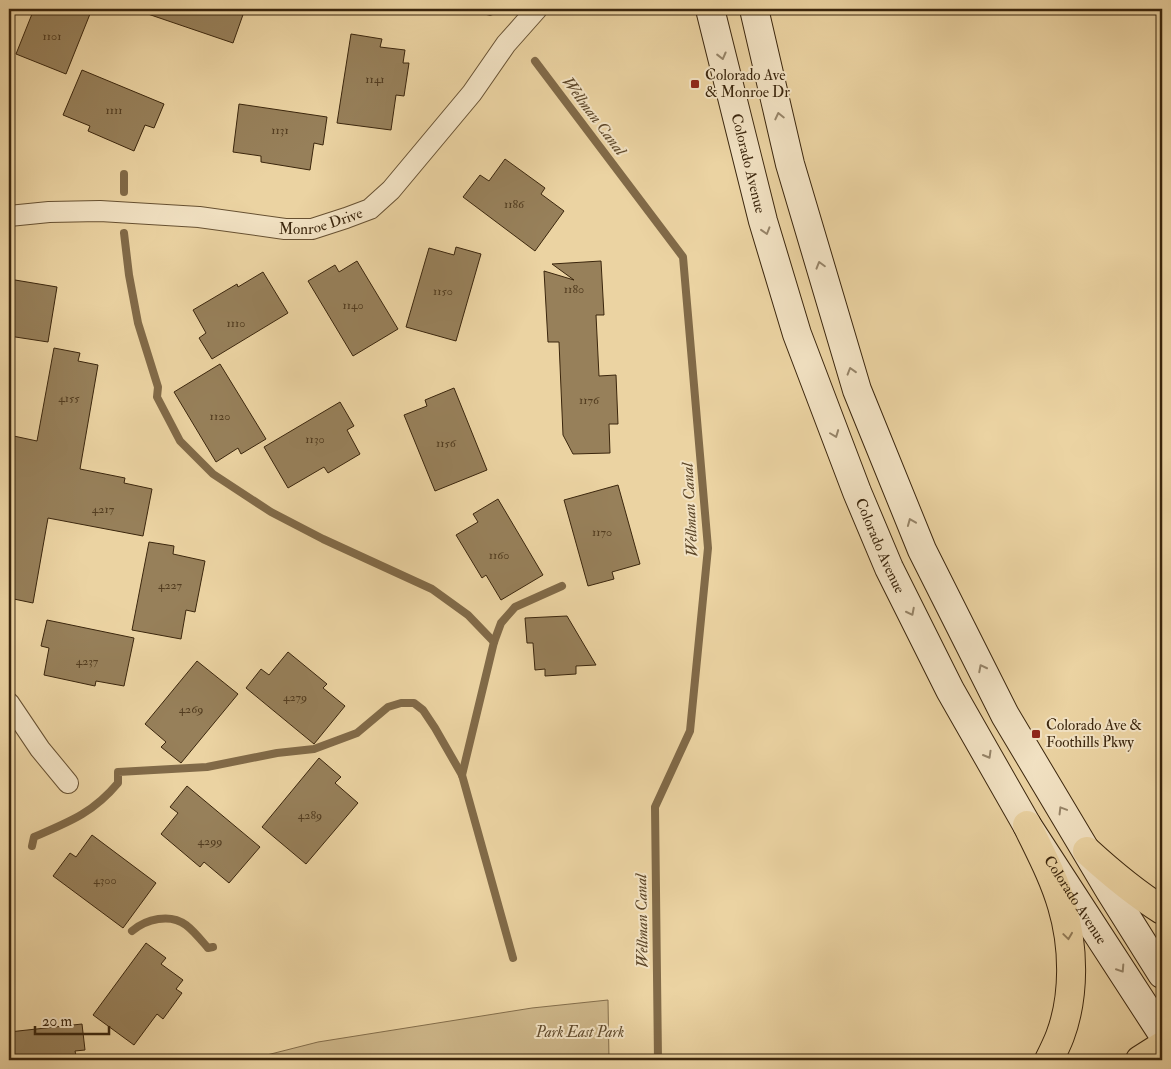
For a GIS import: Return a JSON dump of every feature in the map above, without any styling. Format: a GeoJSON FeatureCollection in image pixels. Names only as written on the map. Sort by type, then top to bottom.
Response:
{"type":"FeatureCollection","features":[{"type":"Feature","properties":{"kind":"highway"},"geometry":{"type":"LineString","coordinates":[[1027,825],[1063,908],[1070,956],[1068,1007],[1061,1035],[1049,1060]]}},
{"type":"Feature","properties":{"kind":"highway"},"geometry":{"type":"LineString","coordinates":[[1087,851],[1117,878],[1162,910]]}},
{"type":"Feature","properties":{"kind":"highway"},"geometry":{"type":"LineString","coordinates":[[1140,1060],[1162,1046]]}},
{"type":"Feature","properties":{"kind":"main road","name":"Colorado Avenue"},"geometry":{"type":"LineString","coordinates":[[710,9],[763,221],[797,334],[857,492],[889,568],[950,690],[1027,825],[1162,1033]]}},
{"type":"Feature","properties":{"kind":"main road"},"geometry":{"type":"LineString","coordinates":[[756,12],[790,164],[857,390],[922,550],[1005,715],[1162,974]]}},
{"type":"Feature","properties":{"kind":"street","name":"Monroe Drive"},"geometry":{"type":"LineString","coordinates":[[9,216],[49,212],[100,211],[199,217],[285,228],[312,229],[370,209],[391,190],[472,93],[506,44],[537,9]]}},
{"type":"Feature","properties":{"kind":"street"},"geometry":{"type":"LineString","coordinates":[[9,703],[40,749],[68,783]]}},
{"type":"Feature","properties":{"kind":"green space","name":"Park East Park"},"geometry":{"type":"Polygon","coordinates":[[[608,1000],[609,1060],[255,1060],[259,1057],[318,1042],[532,1008],[608,1000]]]}},
{"type":"Feature","properties":{"kind":"building"},"geometry":{"type":"Polygon","coordinates":[[[34,9],[92,9],[66,74],[16,54],[34,9]]]}},
{"type":"Feature","properties":{"kind":"building"},"geometry":{"type":"Polygon","coordinates":[[[143,9],[245,9],[233,43],[142,12],[143,9]]]}},
{"type":"Feature","properties":{"kind":"building"},"geometry":{"type":"Polygon","coordinates":[[[351,34],[382,39],[380,47],[405,50],[403,63],[409,63],[404,96],[396,95],[391,130],[337,123],[351,34]]]}},
{"type":"Feature","properties":{"kind":"building"},"geometry":{"type":"Polygon","coordinates":[[[82,70],[164,104],[154,128],[145,125],[134,151],[88,131],[90,126],[63,115],[82,70]]]}},
{"type":"Feature","properties":{"kind":"building"},"geometry":{"type":"Polygon","coordinates":[[[239,104],[327,117],[323,145],[314,143],[310,170],[261,162],[261,156],[233,152],[239,104]]]}},
{"type":"Feature","properties":{"kind":"building"},"geometry":{"type":"Polygon","coordinates":[[[505,159],[545,188],[541,194],[564,211],[535,251],[463,197],[480,175],[489,181],[505,159]]]}},
{"type":"Feature","properties":{"kind":"building"},"geometry":{"type":"Polygon","coordinates":[[[456,247],[481,254],[456,341],[406,327],[429,248],[454,255],[456,247]]]}},
{"type":"Feature","properties":{"kind":"building"},"geometry":{"type":"Polygon","coordinates":[[[357,261],[398,329],[353,356],[308,281],[335,265],[339,272],[357,261]]]}},
{"type":"Feature","properties":{"kind":"building"},"geometry":{"type":"Polygon","coordinates":[[[601,261],[604,315],[596,315],[599,376],[616,375],[618,424],[609,424],[610,453],[573,454],[563,435],[559,342],[548,342],[544,271],[574,280],[552,264],[601,261]]]}},
{"type":"Feature","properties":{"kind":"building"},"geometry":{"type":"Polygon","coordinates":[[[263,272],[288,313],[212,359],[199,338],[206,333],[193,310],[237,284],[238,287],[263,272]]]}},
{"type":"Feature","properties":{"kind":"building"},"geometry":{"type":"Polygon","coordinates":[[[9,279],[57,287],[48,342],[9,336],[9,279]]]}},
{"type":"Feature","properties":{"kind":"building"},"geometry":{"type":"Polygon","coordinates":[[[54,348],[80,353],[78,361],[98,365],[80,469],[125,478],[124,483],[152,489],[143,536],[48,518],[33,603],[9,598],[9,435],[37,441],[54,348]]]}},
{"type":"Feature","properties":{"kind":"building"},"geometry":{"type":"Polygon","coordinates":[[[220,364],[266,439],[241,454],[238,448],[216,462],[174,392],[220,364]]]}},
{"type":"Feature","properties":{"kind":"building"},"geometry":{"type":"Polygon","coordinates":[[[454,388],[487,470],[435,491],[404,415],[427,406],[425,400],[454,388]]]}},
{"type":"Feature","properties":{"kind":"building"},"geometry":{"type":"Polygon","coordinates":[[[340,402],[354,426],[347,430],[360,454],[328,473],[324,467],[288,488],[264,447],[340,402]]]}},
{"type":"Feature","properties":{"kind":"building"},"geometry":{"type":"Polygon","coordinates":[[[618,485],[640,564],[612,572],[614,579],[588,586],[564,500],[618,485]]]}},
{"type":"Feature","properties":{"kind":"building"},"geometry":{"type":"Polygon","coordinates":[[[498,499],[543,575],[501,600],[486,575],[482,578],[456,535],[478,522],[473,514],[498,499]]]}},
{"type":"Feature","properties":{"kind":"building"},"geometry":{"type":"Polygon","coordinates":[[[149,542],[174,546],[173,554],[205,561],[195,612],[186,610],[181,639],[132,630],[149,542]]]}},
{"type":"Feature","properties":{"kind":"building"},"geometry":{"type":"Polygon","coordinates":[[[567,616],[596,665],[576,666],[576,674],[545,676],[545,669],[535,670],[533,643],[527,643],[525,618],[567,616]]]}},
{"type":"Feature","properties":{"kind":"building"},"geometry":{"type":"Polygon","coordinates":[[[47,620],[134,638],[124,686],[96,681],[95,686],[44,675],[49,648],[41,646],[47,620]]]}},
{"type":"Feature","properties":{"kind":"building"},"geometry":{"type":"Polygon","coordinates":[[[288,652],[327,684],[323,688],[345,706],[314,744],[246,688],[261,669],[269,675],[288,652]]]}},
{"type":"Feature","properties":{"kind":"building"},"geometry":{"type":"Polygon","coordinates":[[[197,661],[238,694],[181,763],[161,747],[166,742],[145,724],[197,661]]]}},
{"type":"Feature","properties":{"kind":"building"},"geometry":{"type":"Polygon","coordinates":[[[319,758],[341,777],[335,783],[358,803],[306,864],[262,827],[319,758]]]}},
{"type":"Feature","properties":{"kind":"building"},"geometry":{"type":"Polygon","coordinates":[[[187,786],[260,847],[229,883],[204,862],[200,867],[161,834],[178,813],[170,807],[187,786]]]}},
{"type":"Feature","properties":{"kind":"building"},"geometry":{"type":"Polygon","coordinates":[[[92,835],[156,883],[123,928],[53,876],[70,853],[76,857],[92,835]]]}},
{"type":"Feature","properties":{"kind":"building"},"geometry":{"type":"Polygon","coordinates":[[[146,943],[166,958],[161,964],[183,980],[176,989],[182,993],[163,1019],[157,1014],[134,1045],[93,1015],[146,943]]]}},
{"type":"Feature","properties":{"kind":"building"},"geometry":{"type":"Polygon","coordinates":[[[82,1024],[85,1050],[75,1051],[77,1060],[9,1060],[9,1032],[82,1024]]]}},
{"type":"Feature","properties":{"kind":"waterway","name":"Wellman Canal"},"geometry":{"type":"LineString","coordinates":[[480,9],[490,12]]}},
{"type":"Feature","properties":{"kind":"waterway","name":"Wellman Canal"},"geometry":{"type":"LineString","coordinates":[[535,61],[683,257],[708,548],[690,731],[655,807],[658,1060]]}},
{"type":"Feature","properties":{"kind":"waterway"},"geometry":{"type":"LineString","coordinates":[[124,174],[124,192]]}},
{"type":"Feature","properties":{"kind":"waterway"},"geometry":{"type":"LineString","coordinates":[[124,233],[129,275],[138,323],[158,387],[157,397],[180,441],[213,474],[271,512],[323,539],[432,589],[468,615],[494,642]]}},
{"type":"Feature","properties":{"kind":"waterway"},"geometry":{"type":"LineString","coordinates":[[462,775],[494,642],[501,623],[515,607],[562,586]]}},
{"type":"Feature","properties":{"kind":"waterway"},"geometry":{"type":"LineString","coordinates":[[32,846],[34,837],[80,816],[99,802],[118,783],[118,772],[207,767],[277,753],[314,749],[357,733],[388,707],[401,703],[414,703],[423,710],[462,775],[513,958]]}},
{"type":"Feature","properties":{"kind":"waterway"},"geometry":{"type":"LineString","coordinates":[[132,931],[144,923],[158,919],[173,919],[189,927],[208,948],[213,947]]}},
{"type":"Feature","properties":{"kind":"place","name":"Colorado Ave & Monroe Dr"},"geometry":{"type":"Point","coordinates":[695,84]}},
{"type":"Feature","properties":{"kind":"place","name":"Colorado Ave & Foothills Pkwy"},"geometry":{"type":"Point","coordinates":[1036,734]}}]}
